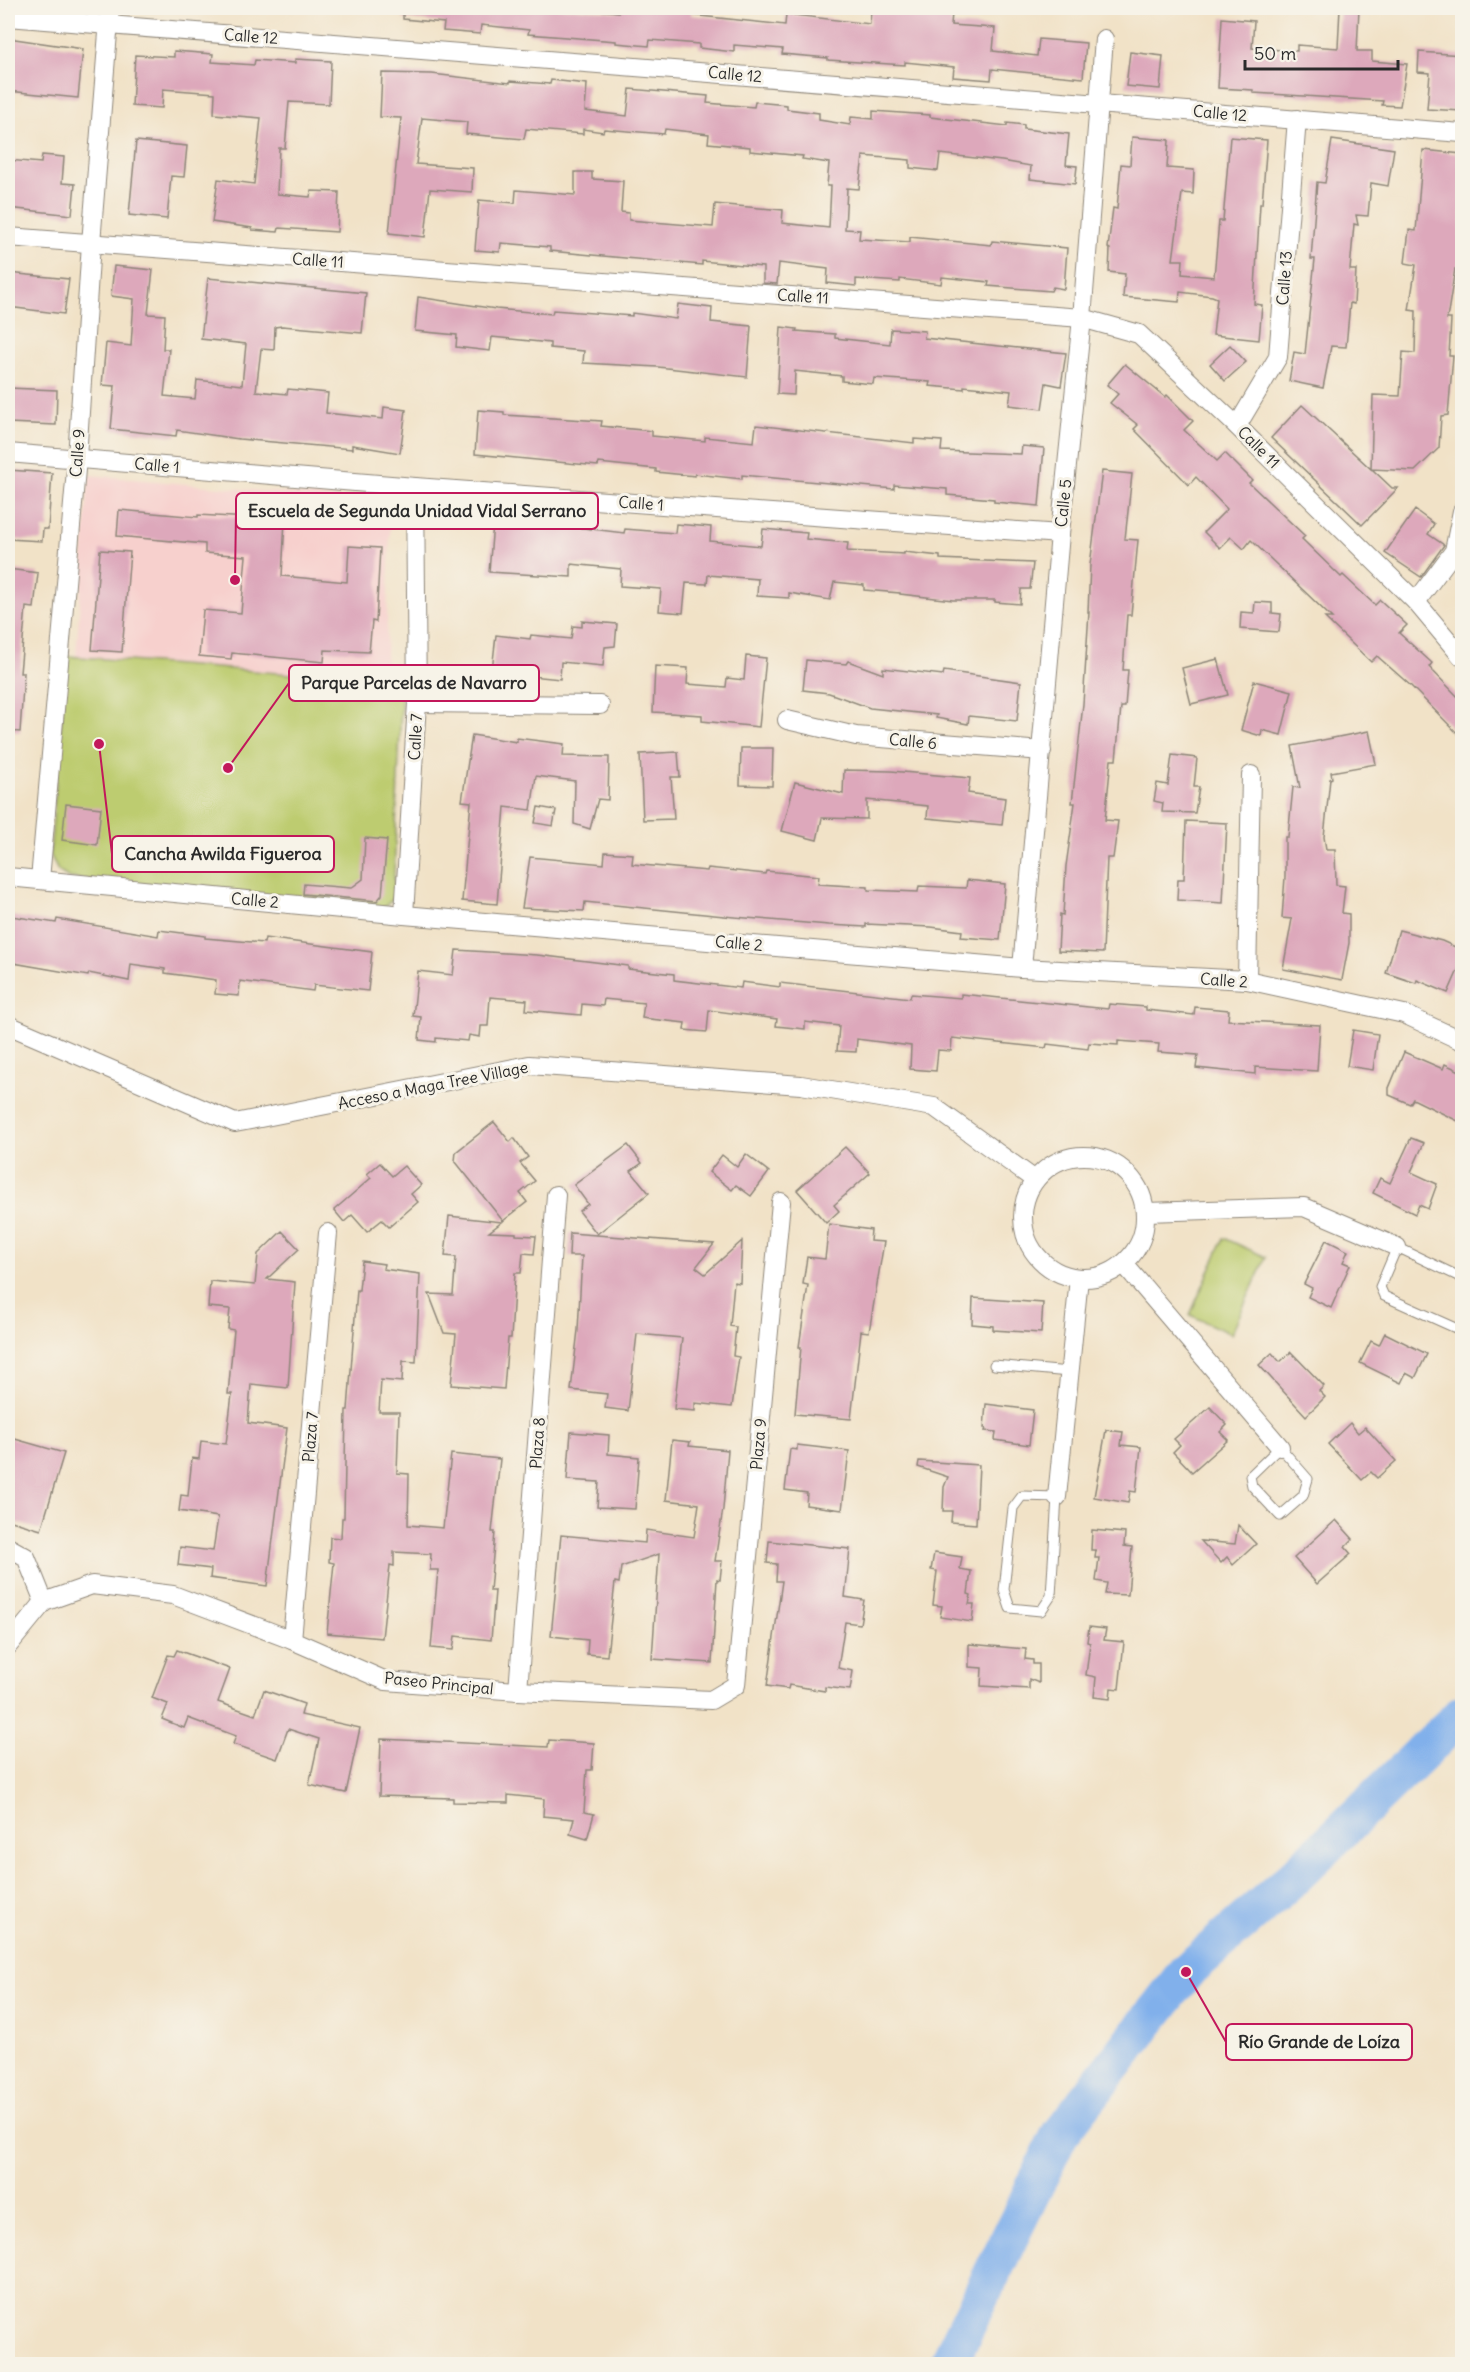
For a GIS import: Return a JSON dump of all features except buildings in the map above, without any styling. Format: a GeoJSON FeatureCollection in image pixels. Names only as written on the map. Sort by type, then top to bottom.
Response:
{"type":"FeatureCollection","features":[{"type":"Feature","properties":{"kind":"street","name":"Calle 12"},"geometry":{"type":"LineString","coordinates":[[8,17],[109,16],[1462,133]]}},
{"type":"Feature","properties":{"kind":"street","name":"Calle 9"},"geometry":{"type":"LineString","coordinates":[[40,880],[77,458],[109,16]]}},
{"type":"Feature","properties":{"kind":"street","name":"Calle 5"},"geometry":{"type":"LineString","coordinates":[[1022,968],[1060,534],[1082,318],[1104,39]]}},
{"type":"Feature","properties":{"kind":"street","name":"Calle 13"},"geometry":{"type":"LineString","coordinates":[[1237,426],[1278,357],[1297,119]]}},
{"type":"Feature","properties":{"kind":"street","name":"Calle 11"},"geometry":{"type":"LineString","coordinates":[[8,237],[1082,318],[1139,334],[1237,426],[1416,602],[1462,657]]}},
{"type":"Feature","properties":{"kind":"street","name":"Calle 1"},"geometry":{"type":"LineString","coordinates":[[8,453],[1060,534]]}},
{"type":"Feature","properties":{"kind":"street","name":"Calle 7"},"geometry":{"type":"LineString","coordinates":[[404,915],[417,703],[415,486]]}},
{"type":"Feature","properties":{"kind":"street"},"geometry":{"type":"LineString","coordinates":[[1416,602],[1454,551],[1462,511]]}},
{"type":"Feature","properties":{"kind":"street"},"geometry":{"type":"LineString","coordinates":[[417,703],[600,705]]}},
{"type":"Feature","properties":{"kind":"street","name":"Calle 6"},"geometry":{"type":"LineString","coordinates":[[787,720],[856,736],[1042,752]]}},
{"type":"Feature","properties":{"kind":"street"},"geometry":{"type":"LineString","coordinates":[[1247,980],[1251,775]]}},
{"type":"Feature","properties":{"kind":"street","name":"Calle 2"},"geometry":{"type":"LineString","coordinates":[[8,876],[404,915],[1022,968],[1247,980],[1404,1014],[1462,1041]]}},
{"type":"Feature","properties":{"kind":"street","name":"Acceso a Maga Tree Village"},"geometry":{"type":"LineString","coordinates":[[8,1025],[235,1123],[529,1065],[801,1085],[934,1107],[1035,1179]]}},
{"type":"Feature","properties":{"kind":"street"},"geometry":{"type":"LineString","coordinates":[[1091,1156],[1111,1162],[1128,1174],[1140,1191],[1146,1212],[1144,1231],[1137,1249],[1124,1264],[1103,1275],[1079,1278],[1061,1274],[1045,1264],[1033,1250],[1025,1233],[1023,1214],[1027,1196],[1035,1179],[1051,1166],[1070,1157],[1091,1156]]}},
{"type":"Feature","properties":{"kind":"street","name":"Plaza 8"},"geometry":{"type":"LineString","coordinates":[[518,1691],[556,1196]]}},
{"type":"Feature","properties":{"kind":"street","name":"Plaza 9"},"geometry":{"type":"LineString","coordinates":[[736,1685],[781,1202]]}},
{"type":"Feature","properties":{"kind":"street"},"geometry":{"type":"LineString","coordinates":[[1146,1212],[1304,1207],[1397,1247]]}},
{"type":"Feature","properties":{"kind":"street","name":"Plaza 7"},"geometry":{"type":"LineString","coordinates":[[292,1640],[328,1233]]}},
{"type":"Feature","properties":{"kind":"street"},"geometry":{"type":"LineString","coordinates":[[1124,1264],[1280,1447]]}},
{"type":"Feature","properties":{"kind":"street"},"geometry":{"type":"LineString","coordinates":[[1057,1497],[1079,1278]]}},
{"type":"Feature","properties":{"kind":"street"},"geometry":{"type":"LineString","coordinates":[[8,1547],[26,1557],[44,1602],[8,1646]]}},
{"type":"Feature","properties":{"kind":"street","name":"Paseo Principal"},"geometry":{"type":"LineString","coordinates":[[44,1602],[92,1585],[173,1595],[292,1640],[386,1681],[518,1691],[711,1700],[736,1685]]}},
{"type":"Feature","properties":{"kind":"lane"},"geometry":{"type":"LineString","coordinates":[[1462,1278],[1397,1247],[1380,1287],[1384,1296],[1462,1331]]}},
{"type":"Feature","properties":{"kind":"lane"},"geometry":{"type":"LineString","coordinates":[[994,1365],[1069,1372]]}},
{"type":"Feature","properties":{"kind":"lane"},"geometry":{"type":"LineString","coordinates":[[1280,1447],[1308,1479],[1303,1496],[1280,1516],[1252,1486],[1250,1476],[1280,1447]]}},
{"type":"Feature","properties":{"kind":"lane"},"geometry":{"type":"LineString","coordinates":[[1022,1496],[1057,1497],[1051,1596],[1041,1611],[1010,1608],[1004,1590],[1013,1508],[1022,1496]]}},
{"type":"Feature","properties":{"kind":"shaded area"},"geometry":{"type":"Polygon","coordinates":[[[89,475],[391,503],[385,682],[76,656],[89,475]]]}},
{"type":"Feature","properties":{"kind":"green space"},"geometry":{"type":"Polygon","coordinates":[[[67,656],[402,683],[393,899],[382,909],[69,878],[58,871],[50,854],[67,656]]]}},
{"type":"Feature","properties":{"kind":"green space"},"geometry":{"type":"Polygon","coordinates":[[[1224,1238],[1266,1257],[1231,1334],[1190,1315],[1224,1238]]]}},
{"type":"Feature","properties":{"kind":"waterway"},"geometry":{"type":"LineString","coordinates":[[948,2364],[1060,2134],[1186,1972],[1294,1877],[1462,1714]]}},
{"type":"Feature","properties":{"kind":"place","name":"Escuela de Segunda Unidad Vidal Serrano"},"geometry":{"type":"Point","coordinates":[235,580]}},
{"type":"Feature","properties":{"kind":"place","name":"Cancha Awilda Figueroa"},"geometry":{"type":"Point","coordinates":[99,744]}},
{"type":"Feature","properties":{"kind":"place","name":"Parque Parcelas de Navarro"},"geometry":{"type":"Point","coordinates":[228,768]}},
{"type":"Feature","properties":{"kind":"place","name":"Río Grande de Loíza"},"geometry":{"type":"Point","coordinates":[1186,1972]}}]}
